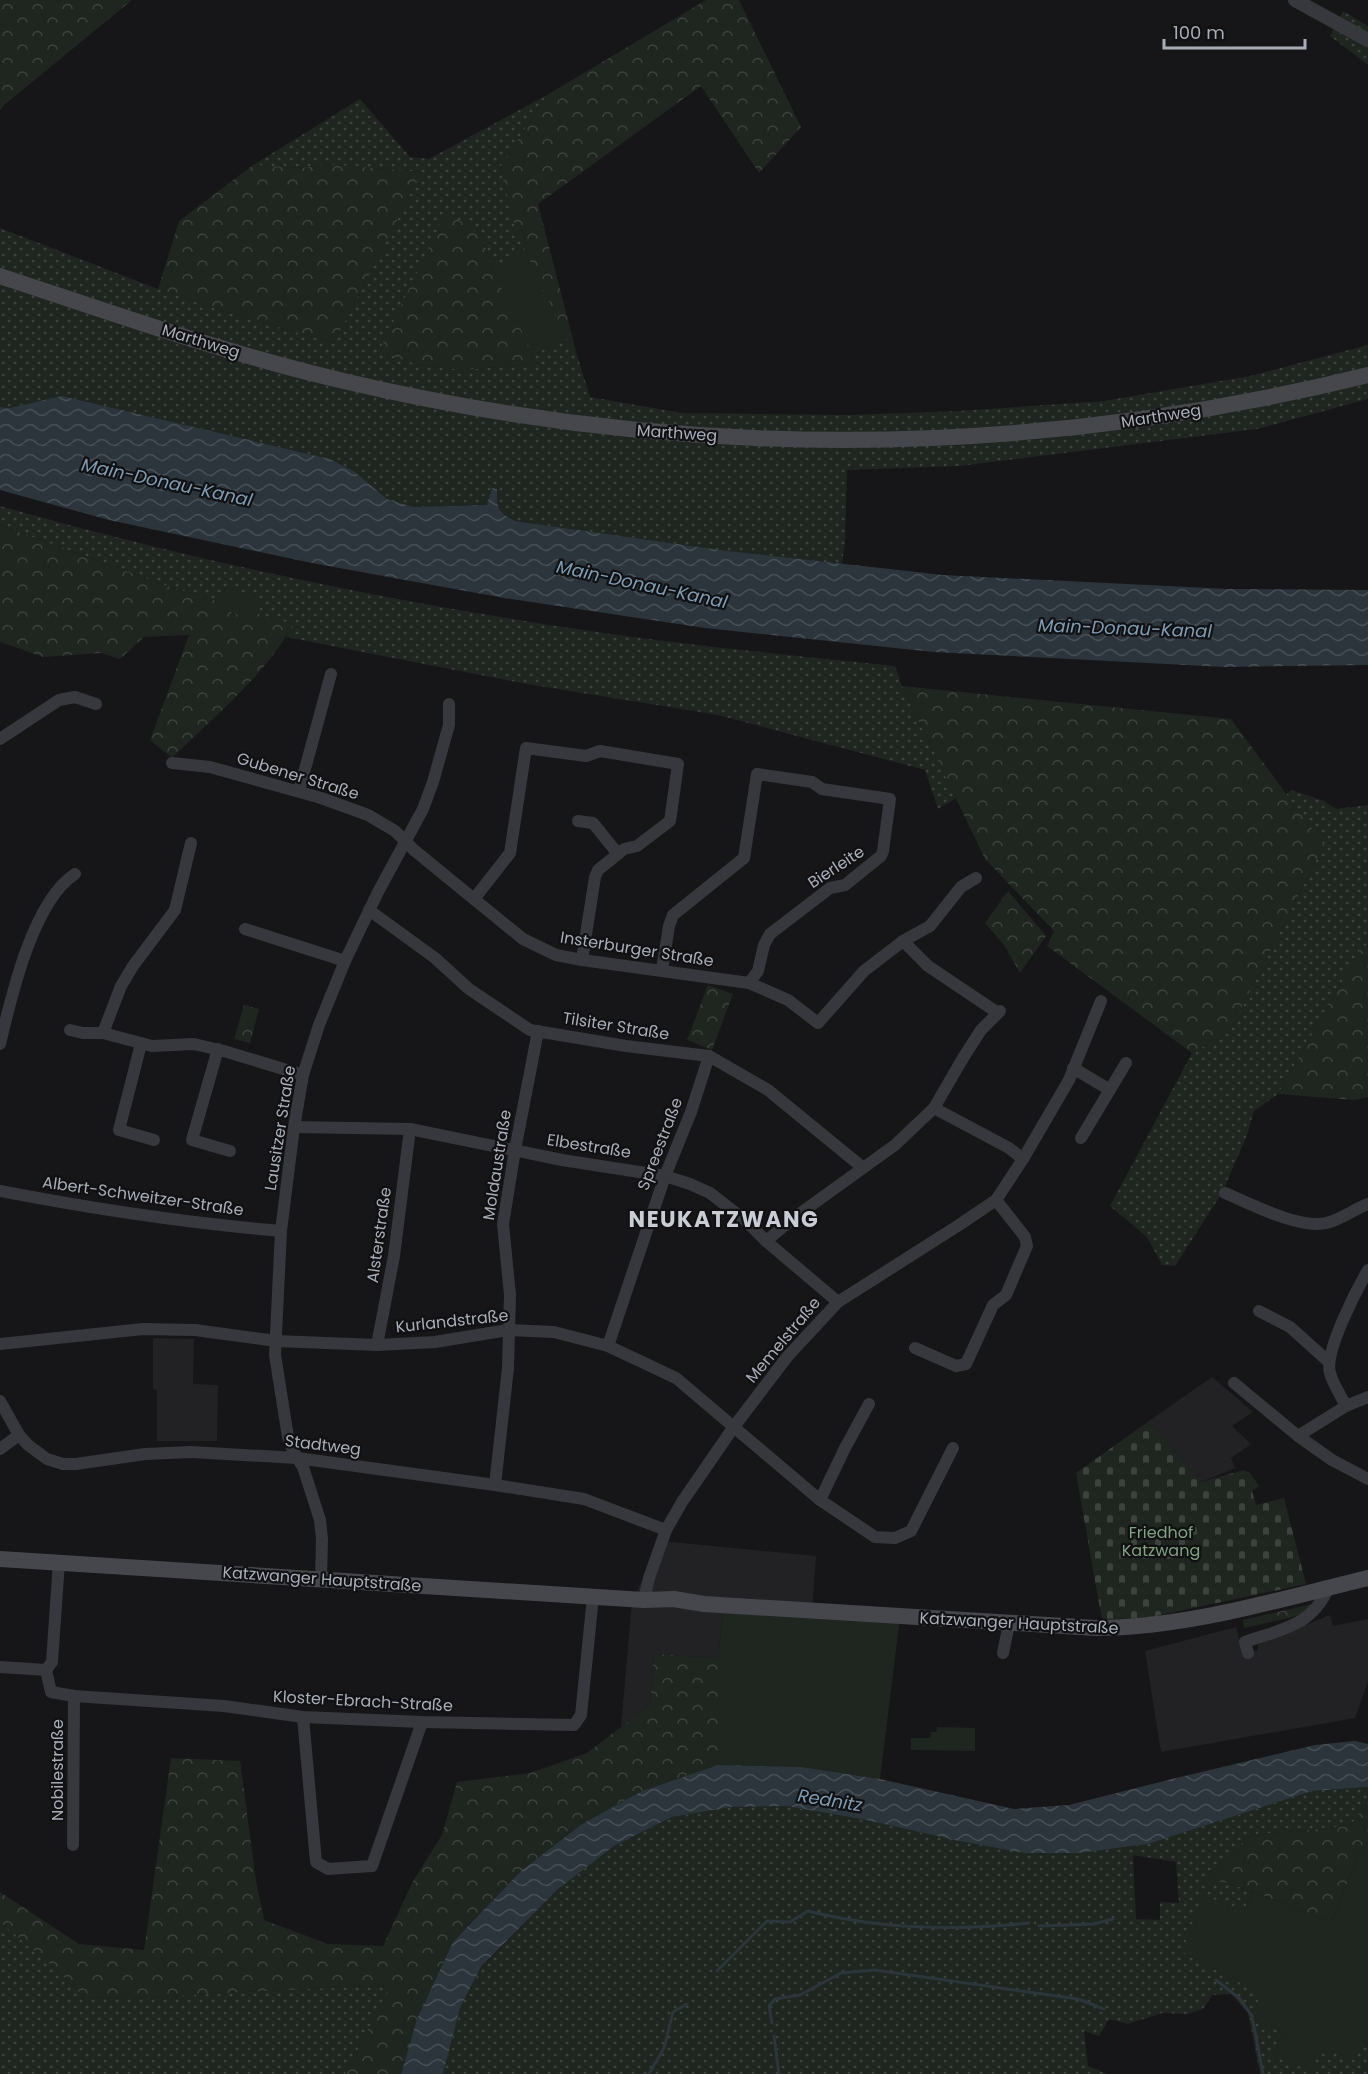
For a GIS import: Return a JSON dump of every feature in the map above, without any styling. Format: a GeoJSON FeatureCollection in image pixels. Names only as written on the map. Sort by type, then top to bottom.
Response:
{"type":"FeatureCollection","features":[{"type":"Feature","properties":{"kind":"main road","name":"Marthweg"},"geometry":{"type":"LineString","coordinates":[[0,276],[228,350],[345,382],[484,410],[568,423],[657,433],[832,441],[926,439],[1028,433],[1106,425],[1202,411],[1368,375]]}},
{"type":"Feature","properties":{"kind":"main road","name":"Katzwanger Hauptstraße"},"geometry":{"type":"LineString","coordinates":[[0,1559],[644,1600],[674,1607],[704,1604],[1096,1628],[1149,1626],[1203,1617],[1368,1578]]}},
{"type":"Feature","properties":{"kind":"street"},"geometry":{"type":"LineString","coordinates":[[1295,0],[1368,40]]}},
{"type":"Feature","properties":{"kind":"street"},"geometry":{"type":"LineString","coordinates":[[299,791],[331,674]]}},
{"type":"Feature","properties":{"kind":"street"},"geometry":{"type":"LineString","coordinates":[[0,739],[59,700],[75,697],[96,704]]}},
{"type":"Feature","properties":{"kind":"street","name":"Lausitzer Straße"},"geometry":{"type":"LineString","coordinates":[[321,1579],[320,1520],[303,1467],[288,1437],[276,1371],[281,1231],[294,1127],[303,1075],[319,1025],[369,910],[423,809],[434,782],[449,725],[449,704]]}},
{"type":"Feature","properties":{"kind":"street"},"geometry":{"type":"LineString","coordinates":[[474,899],[510,853],[526,748],[586,756],[600,751],[678,764],[670,821],[637,846],[624,849],[598,870],[582,960]]}},
{"type":"Feature","properties":{"kind":"street","name":"Gubener Straße"},"geometry":{"type":"LineString","coordinates":[[172,763],[210,766],[299,791],[361,812],[395,831],[405,841]]}},
{"type":"Feature","properties":{"kind":"street","name":"Bierleite"},"geometry":{"type":"LineString","coordinates":[[662,970],[669,926],[674,915],[744,858],[757,774],[812,782],[822,789],[890,800],[883,850],[876,862],[845,885],[830,888],[770,934],[764,945],[758,971],[749,983]]}},
{"type":"Feature","properties":{"kind":"street"},"geometry":{"type":"LineString","coordinates":[[578,821],[593,823],[618,854]]}},
{"type":"Feature","properties":{"kind":"street","name":"Insterburger Straße"},"geometry":{"type":"LineString","coordinates":[[405,841],[523,939],[556,954],[582,960],[749,983],[788,1000],[818,1023],[864,972],[903,941]]}},
{"type":"Feature","properties":{"kind":"street"},"geometry":{"type":"LineString","coordinates":[[103,1033],[121,986],[133,966],[175,910],[191,843]]}},
{"type":"Feature","properties":{"kind":"street"},"geometry":{"type":"LineString","coordinates":[[0,1044],[21,967],[35,932],[54,892],[64,880],[75,874]]}},
{"type":"Feature","properties":{"kind":"street"},"geometry":{"type":"LineString","coordinates":[[766,1241],[862,1167],[896,1144],[934,1108],[981,1030],[999,1012],[928,966],[903,941],[930,926],[961,887],[976,878]]}},
{"type":"Feature","properties":{"kind":"street","name":"Tilsiter Straße"},"geometry":{"type":"LineString","coordinates":[[369,910],[435,958],[469,989],[530,1030],[626,1046],[709,1056],[768,1090],[862,1167]]}},
{"type":"Feature","properties":{"kind":"street"},"geometry":{"type":"LineString","coordinates":[[245,929],[345,961]]}},
{"type":"Feature","properties":{"kind":"street","name":"Memelstraße"},"geometry":{"type":"LineString","coordinates":[[644,1600],[649,1578],[666,1530],[682,1502],[733,1428],[787,1357],[838,1302],[996,1200],[1023,1160],[1069,1080],[1101,1001]]}},
{"type":"Feature","properties":{"kind":"street"},"geometry":{"type":"LineString","coordinates":[[70,1030],[83,1033],[103,1033],[152,1046],[194,1044],[303,1075]]}},
{"type":"Feature","properties":{"kind":"street","name":"Moldaustraße"},"geometry":{"type":"LineString","coordinates":[[495,1485],[504,1407],[510,1295],[503,1224],[538,1031]]}},
{"type":"Feature","properties":{"kind":"street"},"geometry":{"type":"LineString","coordinates":[[141,1044],[119,1130],[154,1140]]}},
{"type":"Feature","properties":{"kind":"street"},"geometry":{"type":"LineString","coordinates":[[218,1049],[192,1140],[230,1151]]}},
{"type":"Feature","properties":{"kind":"street","name":"Spreestraße"},"geometry":{"type":"LineString","coordinates":[[608,1346],[665,1176],[691,1112],[709,1056]]}},
{"type":"Feature","properties":{"kind":"street"},"geometry":{"type":"LineString","coordinates":[[1081,1138],[1126,1063]]}},
{"type":"Feature","properties":{"kind":"street"},"geometry":{"type":"LineString","coordinates":[[1073,1068],[1110,1090]]}},
{"type":"Feature","properties":{"kind":"street"},"geometry":{"type":"LineString","coordinates":[[934,1108],[1010,1148],[1023,1160]]}},
{"type":"Feature","properties":{"kind":"street","name":"Elbestraße"},"geometry":{"type":"LineString","coordinates":[[294,1127],[410,1129],[562,1160],[665,1176],[690,1184],[710,1193],[746,1221],[838,1302]]}},
{"type":"Feature","properties":{"kind":"street","name":"Alsterstraße"},"geometry":{"type":"LineString","coordinates":[[378,1345],[394,1256],[410,1129]]}},
{"type":"Feature","properties":{"kind":"street","name":"Albert-Schweitzer-Straße"},"geometry":{"type":"LineString","coordinates":[[0,1191],[137,1215],[281,1231]]}},
{"type":"Feature","properties":{"kind":"street"},"geometry":{"type":"LineString","coordinates":[[1225,1193],[1312,1225],[1328,1223],[1368,1204]]}},
{"type":"Feature","properties":{"kind":"street"},"geometry":{"type":"LineString","coordinates":[[915,1348],[956,1366],[966,1364],[993,1305],[1006,1295],[1027,1246],[1025,1237],[996,1200]]}},
{"type":"Feature","properties":{"kind":"street"},"geometry":{"type":"LineString","coordinates":[[1346,1406],[1330,1373],[1329,1362],[1350,1302],[1368,1270]]}},
{"type":"Feature","properties":{"kind":"street"},"geometry":{"type":"LineString","coordinates":[[1259,1311],[1290,1327],[1329,1362]]}},
{"type":"Feature","properties":{"kind":"street","name":"Kurlandstraße"},"geometry":{"type":"LineString","coordinates":[[0,1344],[106,1332],[168,1329],[195,1330],[276,1341],[378,1345],[435,1342],[508,1330],[555,1332],[608,1346],[676,1378],[820,1500],[875,1537],[895,1538],[911,1531],[953,1448]]}},
{"type":"Feature","properties":{"kind":"street"},"geometry":{"type":"LineString","coordinates":[[1234,1383],[1298,1436],[1332,1460],[1368,1479]]}},
{"type":"Feature","properties":{"kind":"street"},"geometry":{"type":"LineString","coordinates":[[1298,1436],[1346,1406],[1368,1397]]}},
{"type":"Feature","properties":{"kind":"street","name":"Stadtweg"},"geometry":{"type":"LineString","coordinates":[[0,1401],[19,1435],[36,1452],[47,1459],[63,1464],[145,1454],[191,1452],[297,1458],[584,1499],[666,1530]]}},
{"type":"Feature","properties":{"kind":"street"},"geometry":{"type":"LineString","coordinates":[[820,1500],[869,1404]]}},
{"type":"Feature","properties":{"kind":"street"},"geometry":{"type":"LineString","coordinates":[[0,1449],[19,1435]]}},
{"type":"Feature","properties":{"kind":"street"},"geometry":{"type":"LineString","coordinates":[[0,1667],[46,1670],[52,1662],[59,1562]]}},
{"type":"Feature","properties":{"kind":"street"},"geometry":{"type":"LineString","coordinates":[[1248,1653],[1245,1642],[1308,1618],[1320,1605],[1329,1587]]}},
{"type":"Feature","properties":{"kind":"street","name":"Kloster-Ebrach-Straße"},"geometry":{"type":"LineString","coordinates":[[46,1670],[51,1692],[74,1696],[225,1706],[303,1717],[574,1725],[581,1715],[593,1597]]}},
{"type":"Feature","properties":{"kind":"street"},"geometry":{"type":"LineString","coordinates":[[1003,1653],[1009,1624]]}},
{"type":"Feature","properties":{"kind":"street","name":"Nobilestraße"},"geometry":{"type":"LineString","coordinates":[[73,1845],[74,1696]]}},
{"type":"Feature","properties":{"kind":"street"},"geometry":{"type":"LineString","coordinates":[[303,1717],[316,1862],[328,1869],[372,1866],[422,1722]]}},
{"type":"Feature","properties":{"kind":"shaded area"},"geometry":{"type":"Polygon","coordinates":[[[153,1338],[194,1339],[193,1384],[218,1385],[217,1441],[157,1441],[157,1390],[153,1389],[153,1338]]]}},
{"type":"Feature","properties":{"kind":"shaded area"},"geometry":{"type":"Polygon","coordinates":[[[1212,1377],[1253,1412],[1232,1426],[1251,1444],[1231,1458],[1235,1468],[1201,1482],[1149,1421],[1212,1377]]]}},
{"type":"Feature","properties":{"kind":"shaded area"},"geometry":{"type":"Polygon","coordinates":[[[661,1541],[816,1556],[812,1611],[724,1606],[718,1658],[654,1654],[650,1705],[621,1727],[632,1601],[661,1541]]]}},
{"type":"Feature","properties":{"kind":"shaded area"},"geometry":{"type":"Polygon","coordinates":[[[1330,1615],[1333,1626],[1368,1619],[1368,1682],[1355,1718],[1161,1752],[1145,1651],[1236,1627],[1243,1655],[1258,1650],[1258,1644],[1330,1615]]]}},
{"type":"Feature","properties":{"kind":"green space"},"geometry":{"type":"Polygon","coordinates":[[[0,0],[132,0],[3,106],[0,111],[0,0]]]}},
{"type":"Feature","properties":{"kind":"green space"},"geometry":{"type":"Polygon","coordinates":[[[706,0],[739,0],[801,127],[759,173],[701,86],[538,204],[577,355],[568,342],[516,231],[500,167],[547,95],[706,0]]]}},
{"type":"Feature","properties":{"kind":"green space"},"geometry":{"type":"Polygon","coordinates":[[[1343,11],[1368,26],[1368,65],[1330,36],[1343,11]]]}},
{"type":"Feature","properties":{"kind":"green space"},"geometry":{"type":"Polygon","coordinates":[[[547,95],[500,168],[568,342],[577,355],[590,397],[682,413],[849,415],[959,411],[1104,401],[1250,376],[1368,345],[1368,399],[1257,429],[959,466],[847,470],[842,564],[720,550],[515,521],[502,512],[497,501],[497,490],[492,489],[487,505],[413,507],[387,499],[355,472],[330,459],[62,396],[9,408],[0,407],[0,228],[158,289],[226,312],[334,343],[421,172],[324,164],[303,168],[253,165],[360,99],[410,157],[429,159],[547,95]],[[480,230],[415,364],[464,370],[534,364],[492,267],[480,230]]]}},
{"type":"Feature","properties":{"kind":"green space"},"geometry":{"type":"Polygon","coordinates":[[[324,164],[422,172],[334,343],[226,312],[158,289],[179,221],[253,165],[303,168],[324,164]]]}},
{"type":"Feature","properties":{"kind":"green space"},"geometry":{"type":"Polygon","coordinates":[[[445,214],[480,230],[492,267],[533,355],[535,364],[464,370],[415,364],[379,351],[445,214]]]}},
{"type":"Feature","properties":{"kind":"green space"},"geometry":{"type":"Polygon","coordinates":[[[525,251],[566,339],[533,355],[492,267],[525,251]]]}},
{"type":"Feature","properties":{"kind":"green space"},"geometry":{"type":"Polygon","coordinates":[[[0,506],[136,542],[273,574],[480,614],[722,648],[895,666],[902,686],[956,798],[938,809],[925,770],[718,715],[527,684],[286,637],[292,624],[164,585],[0,525],[0,506]]]}},
{"type":"Feature","properties":{"kind":"green space"},"geometry":{"type":"Polygon","coordinates":[[[0,525],[164,585],[293,624],[254,678],[172,758],[150,740],[189,635],[144,637],[120,659],[101,653],[43,657],[0,642],[0,525]]]}},
{"type":"Feature","properties":{"kind":"green space"},"geometry":{"type":"Polygon","coordinates":[[[224,587],[262,600],[255,620],[217,608],[224,587]]]}},
{"type":"Feature","properties":{"kind":"green space"},"geometry":{"type":"Polygon","coordinates":[[[902,686],[1231,719],[1324,845],[1229,1032],[1192,1053],[1047,946],[1054,931],[985,859],[902,686]]]}},
{"type":"Feature","properties":{"kind":"green space"},"geometry":{"type":"Polygon","coordinates":[[[1292,790],[1324,801],[1336,809],[1368,805],[1368,945],[1362,947],[1278,1094],[1254,1111],[1247,1135],[1222,1193],[1175,1266],[1162,1265],[1147,1237],[1110,1206],[1192,1053],[1229,1032],[1324,845],[1286,794],[1292,790]]]}},
{"type":"Feature","properties":{"kind":"green space"},"geometry":{"type":"Polygon","coordinates":[[[1008,891],[1046,936],[1020,973],[1004,945],[985,923],[1008,891]]]}},
{"type":"Feature","properties":{"kind":"green space"},"geometry":{"type":"Polygon","coordinates":[[[1368,945],[1368,1097],[1355,1100],[1278,1094],[1362,947],[1368,945]]]}},
{"type":"Feature","properties":{"kind":"green space"},"geometry":{"type":"Polygon","coordinates":[[[708,985],[733,994],[712,1050],[687,1040],[708,985]]]}},
{"type":"Feature","properties":{"kind":"green space"},"geometry":{"type":"Polygon","coordinates":[[[244,1005],[259,1009],[250,1043],[234,1039],[244,1005]]]}},
{"type":"Feature","properties":{"kind":"green space","name":"Friedhof Katzwang"},"geometry":{"type":"Polygon","coordinates":[[[1149,1421],[1201,1482],[1244,1470],[1250,1473],[1259,1486],[1252,1491],[1256,1505],[1284,1498],[1306,1584],[1151,1617],[1102,1620],[1076,1473],[1149,1421]]]}},
{"type":"Feature","properties":{"kind":"green space"},"geometry":{"type":"Polygon","coordinates":[[[1317,1603],[1310,1613],[1244,1628],[1243,1620],[1317,1603]]]}},
{"type":"Feature","properties":{"kind":"green space"},"geometry":{"type":"Polygon","coordinates":[[[724,1606],[900,1617],[880,1779],[802,1767],[718,1765],[718,1658],[724,1606]]]}},
{"type":"Feature","properties":{"kind":"green space"},"geometry":{"type":"Polygon","coordinates":[[[654,1654],[718,1658],[718,1765],[642,1791],[582,1824],[521,1871],[453,1942],[417,2019],[401,2074],[345,2074],[390,1987],[366,1986],[131,1998],[84,1997],[46,1960],[0,1922],[0,1892],[79,1944],[144,1950],[171,1758],[240,1761],[256,1881],[264,1920],[328,1944],[383,1946],[413,1881],[442,1835],[457,1782],[530,1773],[587,1753],[650,1705],[654,1654]]]}},
{"type":"Feature","properties":{"kind":"green space"},"geometry":{"type":"Polygon","coordinates":[[[937,1727],[975,1728],[975,1751],[911,1750],[911,1738],[930,1738],[931,1732],[936,1732],[937,1727]]]}},
{"type":"Feature","properties":{"kind":"green space"},"geometry":{"type":"Polygon","coordinates":[[[1368,1787],[1368,1802],[1350,1826],[1251,1835],[1202,1883],[1217,1880],[1252,1891],[1244,1911],[1260,1993],[1282,2032],[1273,2056],[1363,2038],[1368,2047],[1368,2074],[1260,2074],[1248,2013],[1231,1994],[1212,1995],[1203,2009],[1188,2014],[1162,2013],[1128,2024],[1109,2019],[1099,2036],[1084,2031],[1088,2066],[1107,2074],[443,2074],[460,2008],[481,1968],[557,1890],[614,1846],[672,1817],[731,1807],[786,1806],[1024,1853],[1079,1853],[1148,1844],[1312,1791],[1368,1787]],[[1133,1855],[1136,1919],[1160,1920],[1160,1902],[1179,1903],[1176,1862],[1133,1855]]]}},
{"type":"Feature","properties":{"kind":"green space"},"geometry":{"type":"Polygon","coordinates":[[[1368,1802],[1368,1841],[1361,1850],[1331,1922],[1217,1880],[1201,1884],[1251,1835],[1350,1826],[1368,1802]]]}},
{"type":"Feature","properties":{"kind":"green space"},"geometry":{"type":"Polygon","coordinates":[[[1368,1841],[1368,2047],[1363,2038],[1353,2060],[1321,2047],[1311,2071],[1273,2056],[1282,2032],[1255,2020],[1259,1993],[1182,1952],[1203,1895],[1244,1911],[1252,1891],[1331,1922],[1361,1850],[1368,1841]]]}},
{"type":"Feature","properties":{"kind":"green space"},"geometry":{"type":"Polygon","coordinates":[[[0,1922],[46,1960],[84,1997],[131,1998],[366,1986],[391,1987],[345,2074],[0,2074],[0,1922]]]}},
{"type":"Feature","properties":{"kind":"water","name":"Main-Donau-Kanal"},"geometry":{"type":"Polygon","coordinates":[[[62,396],[330,459],[355,472],[387,499],[413,507],[487,505],[492,488],[497,489],[501,512],[515,521],[720,550],[943,575],[1228,589],[1368,590],[1368,665],[1225,667],[934,652],[705,628],[504,598],[312,563],[109,520],[0,490],[0,407],[9,408],[62,396]]]}},
{"type":"Feature","properties":{"kind":"water","name":"Rednitz"},"geometry":{"type":"Polygon","coordinates":[[[1355,1741],[1368,1744],[1368,1787],[1312,1791],[1148,1844],[1079,1853],[1024,1853],[786,1806],[731,1807],[672,1817],[614,1846],[557,1890],[481,1967],[460,2008],[443,2074],[401,2074],[417,2019],[453,1942],[521,1871],[582,1824],[642,1791],[718,1765],[802,1767],[880,1779],[1014,1809],[1069,1805],[1315,1745],[1355,1741]]]}},
{"type":"Feature","properties":{"kind":"waterway"},"geometry":{"type":"LineString","coordinates":[[717,1971],[767,1921],[790,1922],[808,1911],[862,1922],[918,1927],[974,1927],[1029,1923]]}},
{"type":"Feature","properties":{"kind":"waterway"},"geometry":{"type":"LineString","coordinates":[[1039,1926],[1094,1924],[1113,1919]]}},
{"type":"Feature","properties":{"kind":"waterway"},"geometry":{"type":"LineString","coordinates":[[772,2023],[769,2006],[775,1999],[800,1995],[841,1973],[875,1970],[1078,1999],[1104,2009]]}},
{"type":"Feature","properties":{"kind":"waterway"},"geometry":{"type":"LineString","coordinates":[[1216,1980],[1239,1998],[1252,2016],[1263,2074]]}},
{"type":"Feature","properties":{"kind":"waterway"},"geometry":{"type":"LineString","coordinates":[[649,2074],[664,2048],[673,2012],[687,2004]]}},
{"type":"Feature","properties":{"kind":"waterway"},"geometry":{"type":"LineString","coordinates":[[774,2036],[779,2074]]}},
{"type":"Feature","properties":{"kind":"district","name":"NEUKATZWANG"},"geometry":{"type":"Point","coordinates":[724,1219]}}]}
